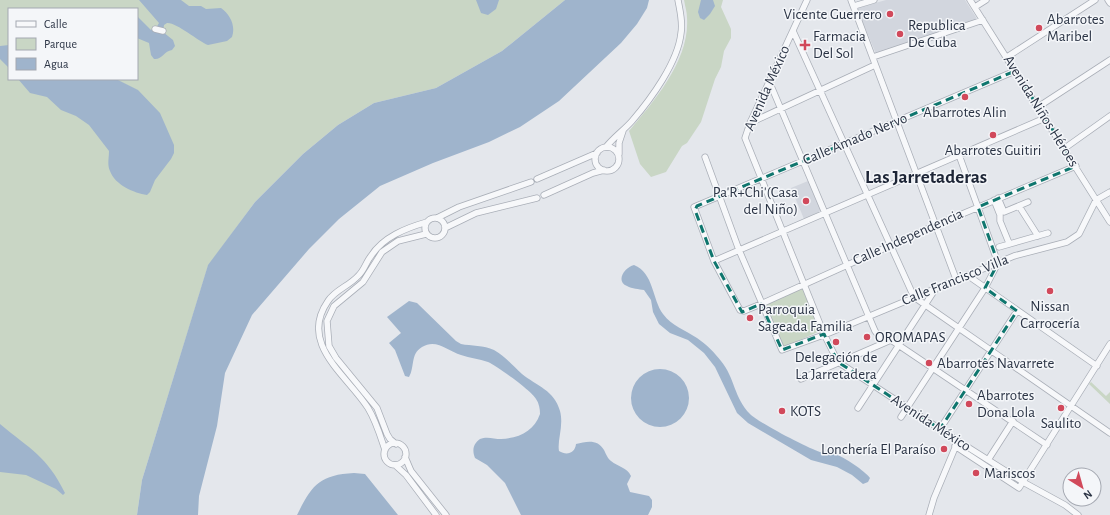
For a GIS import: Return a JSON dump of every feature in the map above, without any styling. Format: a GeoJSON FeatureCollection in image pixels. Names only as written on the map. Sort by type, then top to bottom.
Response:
{"type":"FeatureCollection","features":[{"type":"Feature","properties":{"kind":"street"},"geometry":{"type":"LineString","coordinates":[[538,179],[597,153],[623,131],[649,99],[678,46],[682,21],[678,0]]}},
{"type":"Feature","properties":{"kind":"street","name":"Avenida México"},"geometry":{"type":"LineString","coordinates":[[807,0],[750,123],[745,138],[824,334],[838,362],[940,429],[957,444],[1019,488],[1023,482],[988,460],[957,444]]}},
{"type":"Feature","properties":{"kind":"street"},"geometry":{"type":"LineString","coordinates":[[874,0],[853,3],[956,280]]}},
{"type":"Feature","properties":{"kind":"street","name":"Avenida Niños Héroes"},"geometry":{"type":"LineString","coordinates":[[970,0],[1065,148],[1110,222]]}},
{"type":"Feature","properties":{"kind":"street"},"geometry":{"type":"LineString","coordinates":[[975,7],[986,0]]}},
{"type":"Feature","properties":{"kind":"street"},"geometry":{"type":"LineString","coordinates":[[1006,57],[1096,0]]}},
{"type":"Feature","properties":{"kind":"street"},"geometry":{"type":"LineString","coordinates":[[873,57],[983,20]]}},
{"type":"Feature","properties":{"kind":"street"},"geometry":{"type":"LineString","coordinates":[[155,29],[163,31]]}},
{"type":"Feature","properties":{"kind":"street"},"geometry":{"type":"LineString","coordinates":[[793,30],[866,194],[914,297],[958,329],[1110,433]]}},
{"type":"Feature","properties":{"kind":"street"},"geometry":{"type":"LineString","coordinates":[[1038,107],[1110,60]]}},
{"type":"Feature","properties":{"kind":"street"},"geometry":{"type":"LineString","coordinates":[[750,123],[781,107],[876,65]]}},
{"type":"Feature","properties":{"kind":"street","name":"Calle Amado Nervo"},"geometry":{"type":"LineString","coordinates":[[714,260],[694,207],[761,180],[844,143],[1015,71]]}},
{"type":"Feature","properties":{"kind":"street"},"geometry":{"type":"LineString","coordinates":[[769,81],[875,331],[884,342]]}},
{"type":"Feature","properties":{"kind":"street"},"geometry":{"type":"LineString","coordinates":[[1065,148],[1110,116]]}},
{"type":"Feature","properties":{"kind":"street"},"geometry":{"type":"LineString","coordinates":[[714,260],[825,214],[866,194],[1046,118]]}},
{"type":"Feature","properties":{"kind":"street"},"geometry":{"type":"LineString","coordinates":[[544,195],[593,173],[615,168],[619,162],[619,143],[623,131]]}},
{"type":"Feature","properties":{"kind":"street"},"geometry":{"type":"LineString","coordinates":[[606,146],[614,148],[619,154]]}},
{"type":"Feature","properties":{"kind":"street"},"geometry":{"type":"LineString","coordinates":[[597,153],[596,163],[604,170]]}},
{"type":"Feature","properties":{"kind":"street"},"geometry":{"type":"LineString","coordinates":[[902,417],[985,288],[998,263],[959,155]]}},
{"type":"Feature","properties":{"kind":"street"},"geometry":{"type":"LineString","coordinates":[[705,157],[739,250],[761,304]]}},
{"type":"Feature","properties":{"kind":"street","name":"Calle Independencia"},"geometry":{"type":"LineString","coordinates":[[714,260],[742,312],[890,245],[1076,166]]}},
{"type":"Feature","properties":{"kind":"street"},"geometry":{"type":"LineString","coordinates":[[436,515],[406,475],[395,465],[386,460],[385,450],[375,421],[368,408],[323,350],[319,338],[320,320],[328,301],[360,274],[371,255],[381,244],[408,228],[437,218],[458,207],[531,182]]}},
{"type":"Feature","properties":{"kind":"street"},"geometry":{"type":"LineString","coordinates":[[1096,200],[1110,192]]}},
{"type":"Feature","properties":{"kind":"street"},"geometry":{"type":"LineString","coordinates":[[445,228],[476,213],[537,198]]}},
{"type":"Feature","properties":{"kind":"street"},"geometry":{"type":"LineString","coordinates":[[996,199],[1004,212],[1028,202]]}},
{"type":"Feature","properties":{"kind":"street"},"geometry":{"type":"LineString","coordinates":[[996,199],[1000,214],[1000,222],[1009,243]]}},
{"type":"Feature","properties":{"kind":"street","name":"Calle Francisco Villa"},"geometry":{"type":"LineString","coordinates":[[761,304],[782,350],[869,317],[1014,256],[1052,247],[1073,239],[1084,226],[1096,200]]}},
{"type":"Feature","properties":{"kind":"street"},"geometry":{"type":"LineString","coordinates":[[1019,206],[1038,236]]}},
{"type":"Feature","properties":{"kind":"street"},"geometry":{"type":"LineString","coordinates":[[427,222],[425,228],[426,234],[432,238],[438,238],[443,234],[445,228],[443,222],[437,218]]}},
{"type":"Feature","properties":{"kind":"street"},"geometry":{"type":"LineString","coordinates":[[999,247],[1048,233]]}},
{"type":"Feature","properties":{"kind":"street"},"geometry":{"type":"LineString","coordinates":[[426,234],[398,241],[382,252],[363,282],[334,306],[327,321],[327,337],[332,352],[377,408],[387,434],[396,444],[404,449],[405,457],[411,471],[446,515]]}},
{"type":"Feature","properties":{"kind":"street"},"geometry":{"type":"LineString","coordinates":[[968,275],[1097,366]]}},
{"type":"Feature","properties":{"kind":"street"},"geometry":{"type":"LineString","coordinates":[[858,408],[926,306],[936,288]]}},
{"type":"Feature","properties":{"kind":"street"},"geometry":{"type":"LineString","coordinates":[[940,429],[1017,311]]}},
{"type":"Feature","properties":{"kind":"street"},"geometry":{"type":"LineString","coordinates":[[801,378],[891,340],[1047,445]]}},
{"type":"Feature","properties":{"kind":"street"},"geometry":{"type":"LineString","coordinates":[[1078,515],[1065,505],[1023,482],[1110,344]]}},
{"type":"Feature","properties":{"kind":"street"},"geometry":{"type":"LineString","coordinates":[[988,460],[1012,422]]}},
{"type":"Feature","properties":{"kind":"street"},"geometry":{"type":"LineString","coordinates":[[385,450],[390,445],[396,444]]}},
{"type":"Feature","properties":{"kind":"street"},"geometry":{"type":"LineString","coordinates":[[929,515],[957,444]]}},
{"type":"Feature","properties":{"kind":"street"},"geometry":{"type":"LineString","coordinates":[[395,465],[402,462],[405,457]]}},
{"type":"Feature","properties":{"kind":"highlighted area"},"geometry":{"type":"Polygon","coordinates":[[[1015,71],[1076,166],[978,207],[998,263],[985,288],[1017,311],[940,429],[838,362],[824,334],[782,350],[761,304],[742,312],[714,261],[695,210],[697,206],[1015,71]]]}},
{"type":"Feature","properties":{"kind":"shaded area","name":"Republica De Cuba"},"geometry":{"type":"Polygon","coordinates":[[[886,0],[965,0],[977,19],[876,54],[857,8],[886,0]]]}},
{"type":"Feature","properties":{"kind":"shaded area","name":"Pa'R+Chi'(Casa del Niño)"},"geometry":{"type":"Polygon","coordinates":[[[808,181],[821,211],[804,219],[791,188],[808,181]]]}},
{"type":"Feature","properties":{"kind":"green space"},"geometry":{"type":"Polygon","coordinates":[[[0,0],[565,0],[502,51],[436,88],[374,103],[338,125],[303,154],[255,202],[208,266],[142,480],[137,515],[0,515],[0,0]]]}},
{"type":"Feature","properties":{"kind":"green space"},"geometry":{"type":"Polygon","coordinates":[[[684,0],[723,0],[721,7],[731,29],[731,38],[724,51],[721,67],[715,79],[701,122],[687,143],[682,146],[666,172],[651,177],[640,164],[629,131],[649,107],[677,64],[683,49],[686,34],[687,16],[684,0]]]}},
{"type":"Feature","properties":{"kind":"green space"},"geometry":{"type":"Polygon","coordinates":[[[803,287],[820,331],[782,348],[764,305],[803,287]]]}},
{"type":"Feature","properties":{"kind":"green space"},"geometry":{"type":"Polygon","coordinates":[[[1091,382],[1106,396],[1110,392],[1110,404],[1089,384],[1091,382]]]}},
{"type":"Feature","properties":{"kind":"water"},"geometry":{"type":"Polygon","coordinates":[[[139,0],[181,0],[189,6],[201,6],[206,9],[221,8],[227,14],[233,25],[233,33],[232,37],[227,41],[208,45],[176,25],[167,23],[164,25],[163,32],[173,40],[175,46],[172,50],[157,59],[154,59],[151,55],[149,43],[138,38],[138,17],[151,30],[156,28],[159,23],[139,0]]]}},
{"type":"Feature","properties":{"kind":"water"},"geometry":{"type":"Polygon","coordinates":[[[476,0],[499,0],[496,9],[488,15],[481,13],[476,0]]]}},
{"type":"Feature","properties":{"kind":"water"},"geometry":{"type":"Polygon","coordinates":[[[565,0],[649,0],[647,8],[637,24],[621,43],[559,101],[520,127],[489,142],[433,163],[380,186],[339,219],[309,249],[252,315],[225,373],[217,426],[199,496],[198,515],[137,515],[142,480],[208,265],[255,202],[303,154],[338,125],[374,103],[436,88],[502,51],[565,0]]]}},
{"type":"Feature","properties":{"kind":"water"},"geometry":{"type":"Polygon","coordinates":[[[701,0],[713,0],[715,6],[704,20],[700,18],[698,12],[701,0]]]}},
{"type":"Feature","properties":{"kind":"water"},"geometry":{"type":"Polygon","coordinates":[[[8,45],[8,67],[0,59],[0,46],[8,45]]]}},
{"type":"Feature","properties":{"kind":"water"},"geometry":{"type":"Polygon","coordinates":[[[19,80],[118,80],[138,90],[160,113],[174,145],[174,153],[155,180],[150,192],[147,195],[126,188],[112,176],[108,164],[109,151],[89,125],[76,116],[61,110],[47,97],[30,93],[19,80]]]}},
{"type":"Feature","properties":{"kind":"water"},"geometry":{"type":"Polygon","coordinates":[[[634,265],[641,269],[649,280],[659,308],[663,314],[675,325],[704,343],[721,361],[729,374],[737,395],[750,414],[773,429],[805,446],[820,452],[835,454],[844,458],[859,468],[870,478],[868,482],[863,484],[852,475],[837,467],[811,460],[748,423],[737,413],[715,367],[704,353],[688,340],[670,333],[659,324],[653,312],[651,300],[644,290],[631,288],[623,284],[623,274],[627,268],[634,265]]]}},
{"type":"Feature","properties":{"kind":"water"},"geometry":{"type":"Polygon","coordinates":[[[409,301],[417,303],[456,341],[461,344],[490,348],[498,352],[522,374],[549,393],[554,398],[560,411],[561,427],[559,451],[562,453],[570,453],[574,450],[576,444],[584,442],[595,442],[602,446],[608,458],[625,469],[631,476],[627,484],[630,492],[649,496],[652,500],[652,507],[648,515],[521,515],[505,483],[487,465],[475,458],[474,447],[480,439],[483,438],[501,439],[514,437],[530,429],[540,414],[537,401],[533,395],[521,385],[492,364],[461,355],[442,346],[432,344],[418,350],[414,357],[409,377],[405,376],[395,350],[389,343],[401,333],[387,317],[409,301]]]}},
{"type":"Feature","properties":{"kind":"water"},"geometry":{"type":"Polygon","coordinates":[[[660,369],[676,374],[684,382],[689,398],[684,414],[676,422],[660,427],[644,422],[636,414],[631,398],[636,382],[644,374],[660,369]]]}},
{"type":"Feature","properties":{"kind":"water"},"geometry":{"type":"Polygon","coordinates":[[[0,424],[37,454],[58,480],[65,493],[63,495],[56,489],[26,475],[0,472],[0,424]]]}},
{"type":"Feature","properties":{"kind":"water"},"geometry":{"type":"Polygon","coordinates":[[[354,473],[365,474],[398,515],[297,515],[307,496],[318,484],[332,476],[354,473]]]}},
{"type":"Feature","properties":{"kind":"place","name":"Vicente Guerrero"},"geometry":{"type":"Point","coordinates":[890,14]}},
{"type":"Feature","properties":{"kind":"place","name":"Abarrotes Maribel"},"geometry":{"type":"Point","coordinates":[1039,28]}},
{"type":"Feature","properties":{"kind":"place","name":"Republica De Cuba"},"geometry":{"type":"Point","coordinates":[900,34]}},
{"type":"Feature","properties":{"kind":"place","name":"Farmacia Del Sol"},"geometry":{"type":"Point","coordinates":[805,45]}},
{"type":"Feature","properties":{"kind":"place","name":"Abarrotes Alin"},"geometry":{"type":"Point","coordinates":[965,97]}},
{"type":"Feature","properties":{"kind":"place","name":"Abarrotes Guitiri"},"geometry":{"type":"Point","coordinates":[993,135]}},
{"type":"Feature","properties":{"kind":"place","name":"Pa'R+Chi'(Casa del Niño)"},"geometry":{"type":"Point","coordinates":[806,201]}},
{"type":"Feature","properties":{"kind":"place","name":"Nissan Carrocería"},"geometry":{"type":"Point","coordinates":[1050,291]}},
{"type":"Feature","properties":{"kind":"place","name":"Parroquia Sageada Familia"},"geometry":{"type":"Point","coordinates":[750,318]}},
{"type":"Feature","properties":{"kind":"place","name":"OROMAPAS"},"geometry":{"type":"Point","coordinates":[867,337]}},
{"type":"Feature","properties":{"kind":"place","name":"Delegación de La Jarretadera"},"geometry":{"type":"Point","coordinates":[836,342]}},
{"type":"Feature","properties":{"kind":"place","name":"Abarrotes Navarrete"},"geometry":{"type":"Point","coordinates":[929,363]}},
{"type":"Feature","properties":{"kind":"place","name":"Abarrotes Dona Lola"},"geometry":{"type":"Point","coordinates":[969,404]}},
{"type":"Feature","properties":{"kind":"place","name":"Saulito"},"geometry":{"type":"Point","coordinates":[1061,408]}},
{"type":"Feature","properties":{"kind":"place","name":"KOTS"},"geometry":{"type":"Point","coordinates":[782,411]}},
{"type":"Feature","properties":{"kind":"place","name":"Lonchería El Paraíso"},"geometry":{"type":"Point","coordinates":[944,449]}},
{"type":"Feature","properties":{"kind":"place","name":"Mariscos"},"geometry":{"type":"Point","coordinates":[976,473]}},
{"type":"Feature","properties":{"kind":"district","name":"Las Jarretaderas"},"geometry":{"type":"Point","coordinates":[926,177]}}]}
